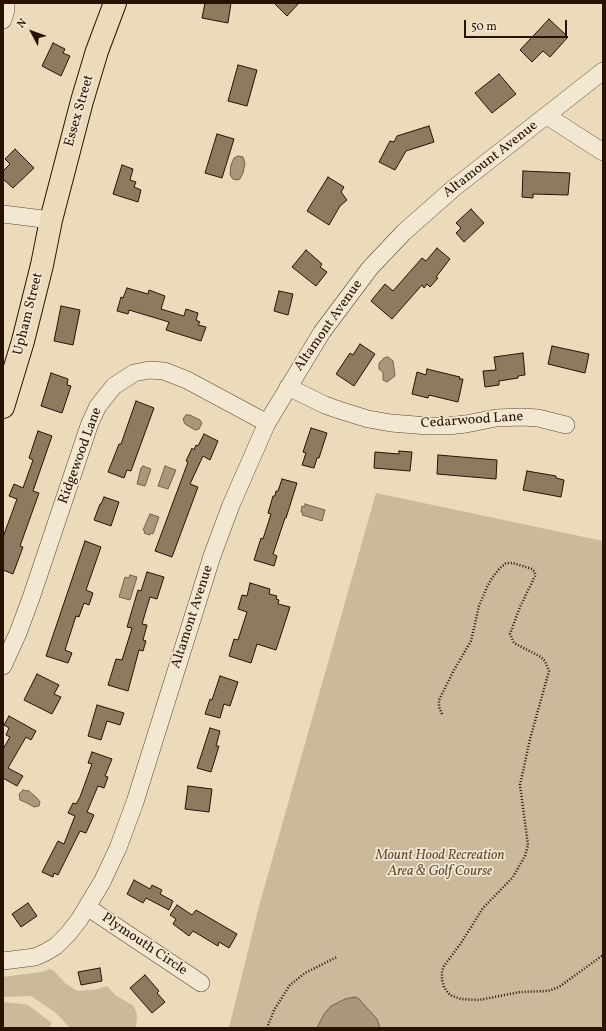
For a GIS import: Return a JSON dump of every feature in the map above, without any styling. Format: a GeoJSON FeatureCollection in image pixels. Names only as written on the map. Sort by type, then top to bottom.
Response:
{"type":"FeatureCollection","features":[{"type":"Feature","properties":{"kind":"main road","name":"Essex Street"},"geometry":{"type":"LineString","coordinates":[[51,220],[82,101],[99,45],[115,3]]}},
{"type":"Feature","properties":{"kind":"main road","name":"Upham Street"},"geometry":{"type":"LineString","coordinates":[[3,407],[7,382],[23,341],[42,265],[51,220]]}},
{"type":"Feature","properties":{"kind":"street"},"geometry":{"type":"LineString","coordinates":[[3,20],[6,10],[6,3]]}},
{"type":"Feature","properties":{"kind":"street","name":"Altamount Avenue"},"geometry":{"type":"LineString","coordinates":[[383,253],[404,232],[454,188],[603,71]]}},
{"type":"Feature","properties":{"kind":"street"},"geometry":{"type":"LineString","coordinates":[[547,116],[603,152]]}},
{"type":"Feature","properties":{"kind":"street"},"geometry":{"type":"LineString","coordinates":[[3,214],[51,220]]}},
{"type":"Feature","properties":{"kind":"street","name":"Altamont Avenue"},"geometry":{"type":"LineString","coordinates":[[3,961],[35,957],[50,949],[68,934],[88,907],[110,865],[125,830],[220,533],[267,423],[318,338],[336,312],[383,253]]}},
{"type":"Feature","properties":{"kind":"street","name":"Ridgewood Lane"},"geometry":{"type":"LineString","coordinates":[[3,666],[16,638],[31,598],[90,423],[98,406],[114,386],[134,373],[148,370],[164,372],[187,380],[267,423]]}},
{"type":"Feature","properties":{"kind":"street","name":"Cedarwood Lane"},"geometry":{"type":"LineString","coordinates":[[288,387],[339,410],[368,419],[391,423],[448,426],[496,418],[522,417],[538,418],[566,425]]}},
{"type":"Feature","properties":{"kind":"street","name":"Plymouth Circle"},"geometry":{"type":"LineString","coordinates":[[88,907],[201,983]]}},
{"type":"Feature","properties":{"kind":"path"},"geometry":{"type":"LineString","coordinates":[[442,714],[439,706],[439,700],[471,641],[479,606],[492,578],[506,563],[513,563],[532,569],[535,572],[535,576],[520,607],[510,634],[514,643],[541,657],[545,661],[549,671],[530,739],[520,785],[528,845],[523,861],[513,877],[483,908],[461,943],[444,966],[442,971],[442,980],[448,993],[461,999],[479,1000],[520,992],[548,991],[559,987],[603,955]]}},
{"type":"Feature","properties":{"kind":"path"},"geometry":{"type":"LineString","coordinates":[[267,1028],[274,1010],[290,985],[305,973],[337,957]]}},
{"type":"Feature","properties":{"kind":"green space","name":"Mount Hood Recreation Area & Golf Course"},"geometry":{"type":"Polygon","coordinates":[[[376,493],[603,541],[603,1028],[229,1028],[259,906],[376,493]]]}},
{"type":"Feature","properties":{"kind":"green space"},"geometry":{"type":"Polygon","coordinates":[[[50,969],[54,971],[65,983],[77,991],[99,989],[107,986],[115,995],[134,1006],[137,1015],[136,1028],[70,1028],[56,1013],[31,996],[3,997],[3,977],[41,972],[50,969]]]}},
{"type":"Feature","properties":{"kind":"green space"},"geometry":{"type":"Polygon","coordinates":[[[3,1002],[28,1005],[52,1023],[50,1026],[51,1028],[3,1028],[3,1002]]]}},
{"type":"Feature","properties":{"kind":"shaded area"},"geometry":{"type":"Polygon","coordinates":[[[238,156],[243,157],[245,163],[243,173],[240,179],[237,180],[233,179],[230,175],[231,165],[234,158],[238,156]]]}},
{"type":"Feature","properties":{"kind":"shaded area"},"geometry":{"type":"Polygon","coordinates":[[[388,357],[393,361],[395,376],[387,382],[383,380],[383,372],[379,369],[379,363],[384,358],[388,357]]]}},
{"type":"Feature","properties":{"kind":"shaded area"},"geometry":{"type":"Polygon","coordinates":[[[186,415],[190,415],[200,420],[202,423],[199,429],[195,430],[185,424],[183,419],[186,415]]]}},
{"type":"Feature","properties":{"kind":"shaded area"},"geometry":{"type":"Polygon","coordinates":[[[143,466],[151,469],[145,486],[137,484],[141,468],[143,466]]]}},
{"type":"Feature","properties":{"kind":"shaded area"},"geometry":{"type":"Polygon","coordinates":[[[165,466],[176,470],[168,489],[158,486],[165,466]]]}},
{"type":"Feature","properties":{"kind":"shaded area"},"geometry":{"type":"Polygon","coordinates":[[[305,504],[325,510],[322,521],[302,515],[302,506],[305,507],[305,504]]]}},
{"type":"Feature","properties":{"kind":"shaded area"},"geometry":{"type":"Polygon","coordinates":[[[150,514],[159,517],[153,534],[151,533],[150,535],[144,533],[145,531],[143,530],[150,514]]]}},
{"type":"Feature","properties":{"kind":"shaded area"},"geometry":{"type":"Polygon","coordinates":[[[130,575],[137,577],[130,600],[119,597],[125,577],[129,578],[130,575]]]}},
{"type":"Feature","properties":{"kind":"shaded area"},"geometry":{"type":"Polygon","coordinates":[[[23,790],[29,791],[37,798],[40,802],[39,806],[34,807],[20,800],[19,794],[23,790]]]}},
{"type":"Feature","properties":{"kind":"shaded area"},"geometry":{"type":"Polygon","coordinates":[[[355,997],[359,999],[377,1019],[380,1028],[317,1028],[324,1014],[331,1006],[345,999],[355,997]]]}},
{"type":"Feature","properties":{"kind":"building"},"geometry":{"type":"Polygon","coordinates":[[[205,3],[231,3],[228,23],[202,18],[205,3]]]}},
{"type":"Feature","properties":{"kind":"building"},"geometry":{"type":"Polygon","coordinates":[[[274,3],[299,3],[287,16],[274,3]]]}},
{"type":"Feature","properties":{"kind":"building"},"geometry":{"type":"Polygon","coordinates":[[[549,19],[568,37],[550,57],[543,51],[532,62],[520,50],[549,19]]]}},
{"type":"Feature","properties":{"kind":"building"},"geometry":{"type":"Polygon","coordinates":[[[53,43],[65,49],[63,53],[70,56],[61,76],[42,66],[53,43]]]}},
{"type":"Feature","properties":{"kind":"building"},"geometry":{"type":"Polygon","coordinates":[[[238,65],[257,70],[247,106],[228,101],[238,65]]]}},
{"type":"Feature","properties":{"kind":"building"},"geometry":{"type":"Polygon","coordinates":[[[499,74],[516,94],[492,113],[475,93],[499,74]]]}},
{"type":"Feature","properties":{"kind":"building"},"geometry":{"type":"Polygon","coordinates":[[[429,126],[434,142],[406,151],[395,170],[379,162],[390,141],[394,142],[397,136],[429,126]]]}},
{"type":"Feature","properties":{"kind":"building"},"geometry":{"type":"Polygon","coordinates":[[[217,134],[234,139],[222,178],[205,173],[217,134]]]}},
{"type":"Feature","properties":{"kind":"building"},"geometry":{"type":"Polygon","coordinates":[[[15,149],[34,168],[13,188],[3,179],[3,171],[10,164],[5,159],[15,149]]]}},
{"type":"Feature","properties":{"kind":"building"},"geometry":{"type":"Polygon","coordinates":[[[122,165],[133,169],[130,180],[136,182],[134,187],[141,190],[138,202],[113,194],[122,165]]]}},
{"type":"Feature","properties":{"kind":"building"},"geometry":{"type":"Polygon","coordinates":[[[523,171],[570,173],[568,195],[533,194],[533,198],[522,197],[523,171]]]}},
{"type":"Feature","properties":{"kind":"building"},"geometry":{"type":"Polygon","coordinates":[[[328,177],[344,187],[341,192],[347,200],[340,206],[329,225],[307,211],[328,177]]]}},
{"type":"Feature","properties":{"kind":"building"},"geometry":{"type":"Polygon","coordinates":[[[471,209],[484,223],[464,242],[456,233],[461,228],[456,223],[471,209]]]}},
{"type":"Feature","properties":{"kind":"building"},"geometry":{"type":"Polygon","coordinates":[[[437,248],[450,259],[436,277],[438,278],[430,287],[427,284],[424,288],[422,285],[392,319],[371,301],[385,284],[393,291],[422,258],[426,261],[437,248]]]}},
{"type":"Feature","properties":{"kind":"building"},"geometry":{"type":"Polygon","coordinates":[[[306,250],[322,264],[320,267],[327,272],[316,286],[292,267],[306,250]]]}},
{"type":"Feature","properties":{"kind":"building"},"geometry":{"type":"Polygon","coordinates":[[[127,288],[148,294],[149,290],[165,296],[161,309],[184,316],[186,309],[198,313],[196,320],[200,322],[198,325],[206,327],[201,341],[166,330],[169,322],[129,310],[128,314],[117,311],[121,297],[123,298],[127,288]]]}},
{"type":"Feature","properties":{"kind":"building"},"geometry":{"type":"Polygon","coordinates":[[[279,291],[293,294],[288,315],[274,311],[279,291]]]}},
{"type":"Feature","properties":{"kind":"building"},"geometry":{"type":"Polygon","coordinates":[[[61,306],[80,310],[73,345],[54,341],[61,306]]]}},
{"type":"Feature","properties":{"kind":"building"},"geometry":{"type":"Polygon","coordinates":[[[360,344],[375,354],[354,386],[336,374],[350,353],[353,355],[360,344]]]}},
{"type":"Feature","properties":{"kind":"building"},"geometry":{"type":"Polygon","coordinates":[[[552,346],[589,354],[585,373],[548,364],[552,346]]]}},
{"type":"Feature","properties":{"kind":"building"},"geometry":{"type":"Polygon","coordinates":[[[523,353],[525,375],[518,376],[518,378],[499,381],[499,385],[485,387],[483,371],[496,370],[494,357],[523,353]]]}},
{"type":"Feature","properties":{"kind":"building"},"geometry":{"type":"Polygon","coordinates":[[[427,369],[463,379],[458,402],[429,395],[428,398],[412,394],[417,372],[426,375],[427,369]]]}},
{"type":"Feature","properties":{"kind":"building"},"geometry":{"type":"Polygon","coordinates":[[[51,373],[68,379],[67,385],[71,386],[62,413],[41,406],[51,373]]]}},
{"type":"Feature","properties":{"kind":"building"},"geometry":{"type":"Polygon","coordinates":[[[136,401],[154,408],[131,471],[127,470],[124,478],[108,472],[119,444],[121,444],[136,401]]]}},
{"type":"Feature","properties":{"kind":"building"},"geometry":{"type":"Polygon","coordinates":[[[311,428],[327,433],[319,458],[317,458],[314,468],[302,465],[306,453],[303,452],[311,428]]]}},
{"type":"Feature","properties":{"kind":"building"},"geometry":{"type":"Polygon","coordinates":[[[38,431],[52,436],[33,491],[39,493],[20,546],[23,547],[13,574],[3,570],[3,537],[17,499],[9,496],[14,484],[23,488],[33,460],[29,458],[38,431]]]}},
{"type":"Feature","properties":{"kind":"building"},"geometry":{"type":"Polygon","coordinates":[[[204,434],[218,441],[210,460],[203,456],[190,484],[198,487],[172,557],[155,551],[188,462],[186,461],[192,448],[194,450],[196,445],[198,446],[204,434]]]}},
{"type":"Feature","properties":{"kind":"building"},"geometry":{"type":"Polygon","coordinates":[[[399,451],[412,452],[410,471],[374,468],[375,452],[399,454],[399,451]]]}},
{"type":"Feature","properties":{"kind":"building"},"geometry":{"type":"Polygon","coordinates":[[[438,455],[497,460],[496,479],[437,474],[438,455]]]}},
{"type":"Feature","properties":{"kind":"building"},"geometry":{"type":"Polygon","coordinates":[[[527,471],[556,476],[556,478],[564,480],[561,497],[523,490],[527,471]]]}},
{"type":"Feature","properties":{"kind":"building"},"geometry":{"type":"Polygon","coordinates":[[[282,479],[297,483],[273,554],[277,556],[274,566],[254,560],[271,514],[268,513],[273,496],[275,496],[276,491],[278,491],[282,479]]]}},
{"type":"Feature","properties":{"kind":"building"},"geometry":{"type":"Polygon","coordinates":[[[104,497],[119,502],[111,526],[94,520],[104,497]]]}},
{"type":"Feature","properties":{"kind":"building"},"geometry":{"type":"Polygon","coordinates":[[[85,541],[101,547],[86,590],[93,593],[89,605],[84,603],[79,617],[76,616],[65,650],[72,653],[68,663],[46,656],[85,541]]]}},
{"type":"Feature","properties":{"kind":"building"},"geometry":{"type":"Polygon","coordinates":[[[147,572],[164,577],[157,599],[150,597],[142,624],[147,625],[143,640],[146,641],[143,651],[139,650],[128,691],[108,685],[116,659],[122,660],[132,628],[127,627],[138,590],[141,591],[147,572]]]}},
{"type":"Feature","properties":{"kind":"building"},"geometry":{"type":"Polygon","coordinates":[[[250,583],[270,589],[269,594],[277,596],[276,599],[279,600],[278,604],[290,607],[276,650],[257,644],[251,663],[229,656],[234,639],[238,640],[247,612],[238,609],[242,595],[247,596],[250,583]]]}},
{"type":"Feature","properties":{"kind":"building"},"geometry":{"type":"Polygon","coordinates":[[[37,674],[59,685],[54,694],[61,697],[52,714],[24,700],[37,674]]]}},
{"type":"Feature","properties":{"kind":"building"},"geometry":{"type":"Polygon","coordinates":[[[220,676],[238,682],[230,706],[224,704],[220,718],[205,714],[210,699],[212,700],[220,676]]]}},
{"type":"Feature","properties":{"kind":"building"},"geometry":{"type":"Polygon","coordinates":[[[97,705],[124,713],[120,725],[107,721],[101,740],[88,736],[97,705]]]}},
{"type":"Feature","properties":{"kind":"building"},"geometry":{"type":"Polygon","coordinates":[[[9,716],[36,731],[31,740],[26,737],[8,768],[23,776],[17,786],[3,778],[3,749],[10,737],[6,735],[9,728],[4,725],[9,716]]]}},
{"type":"Feature","properties":{"kind":"building"},"geometry":{"type":"Polygon","coordinates":[[[210,728],[220,731],[216,746],[219,746],[211,772],[197,768],[210,728]]]}},
{"type":"Feature","properties":{"kind":"building"},"geometry":{"type":"Polygon","coordinates":[[[92,752],[112,759],[105,776],[108,777],[104,788],[98,786],[87,812],[94,815],[86,833],[80,831],[58,875],[54,873],[53,877],[42,872],[58,841],[64,844],[75,816],[68,813],[73,803],[76,804],[80,797],[92,764],[88,763],[92,752]]]}},
{"type":"Feature","properties":{"kind":"building"},"geometry":{"type":"Polygon","coordinates":[[[188,786],[212,789],[209,812],[185,809],[188,786]]]}},
{"type":"Feature","properties":{"kind":"building"},"geometry":{"type":"Polygon","coordinates":[[[134,880],[150,889],[152,885],[162,890],[160,894],[173,901],[169,910],[146,898],[143,903],[127,894],[134,880]]]}},
{"type":"Feature","properties":{"kind":"building"},"geometry":{"type":"Polygon","coordinates":[[[28,903],[37,916],[21,927],[12,914],[28,903]]]}},
{"type":"Feature","properties":{"kind":"building"},"geometry":{"type":"Polygon","coordinates":[[[177,905],[192,915],[196,910],[237,934],[229,948],[219,942],[218,946],[193,931],[189,936],[173,924],[176,919],[170,915],[177,905]]]}},
{"type":"Feature","properties":{"kind":"building"},"geometry":{"type":"Polygon","coordinates":[[[100,968],[102,981],[81,985],[78,972],[100,968]]]}},
{"type":"Feature","properties":{"kind":"building"},"geometry":{"type":"Polygon","coordinates":[[[145,975],[159,991],[157,993],[165,1002],[152,1013],[130,988],[145,975]]]}}]}
